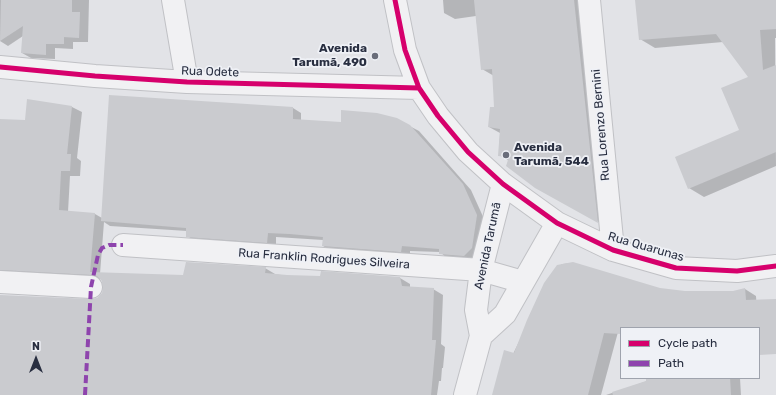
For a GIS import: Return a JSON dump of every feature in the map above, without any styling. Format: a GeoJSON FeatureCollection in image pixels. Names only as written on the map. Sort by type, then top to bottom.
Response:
{"type":"FeatureCollection","features":[{"type":"Feature","properties":{"kind":"street"},"geometry":{"type":"LineString","coordinates":[[173,0],[187,82]]}},
{"type":"Feature","properties":{"kind":"street"},"geometry":{"type":"LineString","coordinates":[[395,0],[405,50],[419,88],[438,116],[468,152],[502,184]]}},
{"type":"Feature","properties":{"kind":"street","name":"Rua Lorenzo Bernini"},"geometry":{"type":"LineString","coordinates":[[589,0],[613,250]]}},
{"type":"Feature","properties":{"kind":"street","name":"Rua Odete"},"geometry":{"type":"LineString","coordinates":[[0,67],[95,76],[187,82],[419,88]]}},
{"type":"Feature","properties":{"kind":"street","name":"Rua Quarunas"},"geometry":{"type":"LineString","coordinates":[[502,184],[557,223],[613,250],[676,268],[737,272],[776,266]]}},
{"type":"Feature","properties":{"kind":"street","name":"Avenida Tarumã"},"geometry":{"type":"LineString","coordinates":[[465,395],[481,336],[476,310],[481,270],[502,184]]}},
{"type":"Feature","properties":{"kind":"street"},"geometry":{"type":"LineString","coordinates":[[481,336],[506,314],[557,223]]}},
{"type":"Feature","properties":{"kind":"street","name":"Rua Franklin Rodrigues Silveira"},"geometry":{"type":"LineString","coordinates":[[123,245],[481,270],[523,282]]}},
{"type":"Feature","properties":{"kind":"street"},"geometry":{"type":"LineString","coordinates":[[0,282],[91,287]]}},
{"type":"Feature","properties":{"kind":"building"},"geometry":{"type":"Polygon","coordinates":[[[1,0],[72,0],[72,12],[80,12],[79,38],[64,37],[64,44],[46,44],[46,55],[21,53],[23,26],[0,41],[1,0]]]}},
{"type":"Feature","properties":{"kind":"building"},"geometry":{"type":"Polygon","coordinates":[[[474,0],[574,0],[598,223],[535,188],[506,166],[509,157],[498,156],[500,129],[488,127],[490,107],[494,107],[492,69],[481,70],[474,0]]]}},
{"type":"Feature","properties":{"kind":"building"},"geometry":{"type":"Polygon","coordinates":[[[635,0],[776,0],[776,29],[760,30],[763,70],[776,65],[776,152],[688,189],[675,157],[739,130],[721,88],[748,77],[716,34],[639,40],[635,0]]]}},
{"type":"Feature","properties":{"kind":"building"},"geometry":{"type":"Polygon","coordinates":[[[109,95],[293,107],[293,119],[341,122],[341,110],[377,113],[397,118],[410,125],[463,184],[477,215],[472,248],[464,256],[439,254],[439,249],[402,246],[401,252],[322,246],[323,237],[268,233],[267,243],[186,237],[186,228],[101,221],[109,95]]]}},
{"type":"Feature","properties":{"kind":"building"},"geometry":{"type":"Polygon","coordinates":[[[27,99],[72,106],[67,154],[71,154],[70,171],[61,171],[59,210],[95,213],[90,272],[183,275],[186,262],[266,267],[265,273],[287,275],[320,276],[321,271],[400,277],[402,286],[434,288],[432,340],[436,340],[431,395],[0,395],[0,295],[90,299],[97,298],[102,293],[103,288],[102,281],[97,276],[92,275],[0,270],[0,119],[25,120],[27,99]]]}},
{"type":"Feature","properties":{"kind":"building"},"geometry":{"type":"Polygon","coordinates":[[[573,262],[660,288],[685,291],[733,291],[745,288],[746,300],[776,299],[776,354],[760,355],[760,327],[620,327],[620,334],[604,333],[588,395],[492,395],[504,350],[514,353],[544,283],[557,265],[573,262]]]}},
{"type":"Feature","properties":{"kind":"building"},"geometry":{"type":"Polygon","coordinates":[[[646,379],[730,379],[731,395],[613,395],[612,392],[646,381],[646,379]]]}},
{"type":"Feature","properties":{"kind":"marked path"},"geometry":{"type":"LineString","coordinates":[[85,395],[91,287],[98,255],[102,248],[109,245],[123,245]]}},
{"type":"Feature","properties":{"kind":"cycle path"},"geometry":{"type":"LineString","coordinates":[[395,0],[405,50],[419,88],[438,116],[468,152],[503,184],[557,223],[613,250],[676,268],[737,271],[776,266]]}},
{"type":"Feature","properties":{"kind":"cycle path"},"geometry":{"type":"LineString","coordinates":[[0,67],[95,76],[187,82],[419,88]]}},
{"type":"Feature","properties":{"kind":"place","name":"Avenida Tarumã, 490"},"geometry":{"type":"Point","coordinates":[375,56]}},
{"type":"Feature","properties":{"kind":"place","name":"Avenida Tarumã, 544"},"geometry":{"type":"Point","coordinates":[506,155]}}]}
